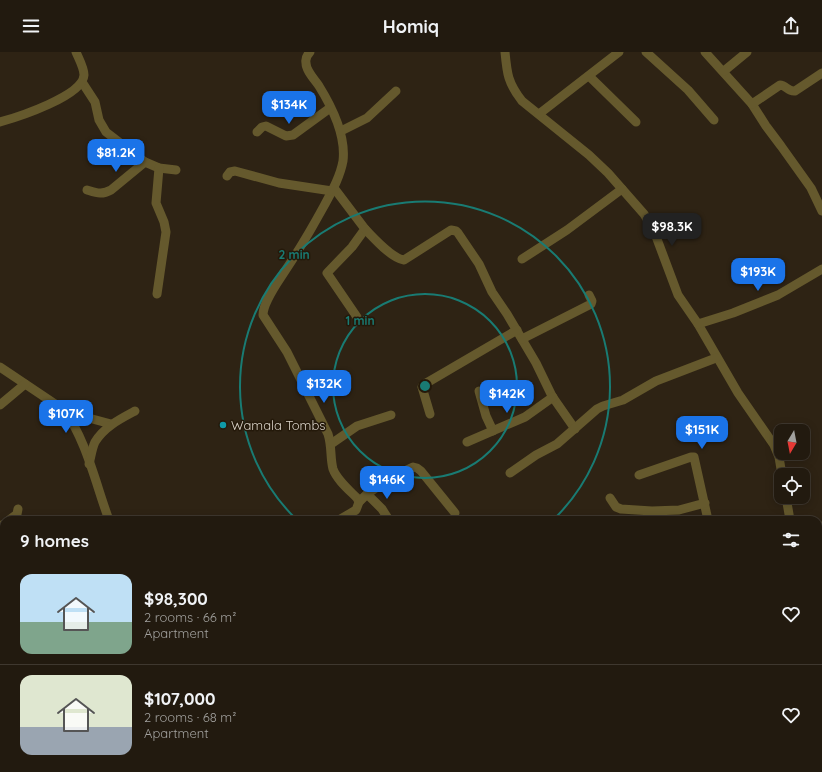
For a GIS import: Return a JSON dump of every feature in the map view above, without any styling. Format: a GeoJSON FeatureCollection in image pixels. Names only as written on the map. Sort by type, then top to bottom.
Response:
{"type":"FeatureCollection","features":[{"type":"Feature","properties":{"kind":"street"},"geometry":{"type":"LineString","coordinates":[[0,122],[46,107],[69,93],[82,82],[84,76],[83,69],[76,52]]}},
{"type":"Feature","properties":{"kind":"street"},"geometry":{"type":"LineString","coordinates":[[310,52],[306,58],[306,65],[324,94],[341,131],[343,160],[339,176],[333,190],[270,297],[263,311],[263,315],[287,352],[328,434],[331,444],[331,458],[335,473],[359,502]]}},
{"type":"Feature","properties":{"kind":"street"},"geometry":{"type":"LineString","coordinates":[[505,52],[509,81],[522,101],[589,155],[644,214],[654,231],[678,295],[698,324],[716,358],[738,393],[774,444],[779,457],[781,468]]}},
{"type":"Feature","properties":{"kind":"street"},"geometry":{"type":"LineString","coordinates":[[539,114],[619,52]]}},
{"type":"Feature","properties":{"kind":"street"},"geometry":{"type":"LineString","coordinates":[[646,52],[688,90],[714,120]]}},
{"type":"Feature","properties":{"kind":"street"},"geometry":{"type":"LineString","coordinates":[[706,52],[752,104],[811,188],[822,211]]}},
{"type":"Feature","properties":{"kind":"street"},"geometry":{"type":"LineString","coordinates":[[724,71],[747,52]]}},
{"type":"Feature","properties":{"kind":"street"},"geometry":{"type":"LineString","coordinates":[[752,104],[780,86],[785,87],[790,91],[795,91],[822,73]]}},
{"type":"Feature","properties":{"kind":"street"},"geometry":{"type":"LineString","coordinates":[[589,76],[636,122]]}},
{"type":"Feature","properties":{"kind":"street"},"geometry":{"type":"LineString","coordinates":[[82,82],[95,102],[99,120],[106,132],[145,162],[159,168],[176,170]]}},
{"type":"Feature","properties":{"kind":"street"},"geometry":{"type":"LineString","coordinates":[[341,131],[367,118],[396,91]]}},
{"type":"Feature","properties":{"kind":"street"},"geometry":{"type":"LineString","coordinates":[[258,132],[266,126],[286,136],[293,135],[330,108]]}},
{"type":"Feature","properties":{"kind":"street"},"geometry":{"type":"LineString","coordinates":[[88,190],[101,194],[106,193],[145,162]]}},
{"type":"Feature","properties":{"kind":"street"},"geometry":{"type":"LineString","coordinates":[[156,294],[166,232],[164,222],[156,203],[159,168]]}},
{"type":"Feature","properties":{"kind":"street"},"geometry":{"type":"LineString","coordinates":[[227,176],[230,172],[235,171],[279,183],[333,190],[365,229],[384,248],[399,259],[404,260],[449,231],[456,231],[479,264],[492,292],[517,330],[553,397],[575,429]]}},
{"type":"Feature","properties":{"kind":"street"},"geometry":{"type":"LineString","coordinates":[[522,259],[567,230],[622,189]]}},
{"type":"Feature","properties":{"kind":"street"},"geometry":{"type":"LineString","coordinates":[[357,317],[327,273],[352,247],[365,229]]}},
{"type":"Feature","properties":{"kind":"street"},"geometry":{"type":"LineString","coordinates":[[698,324],[733,313],[778,295],[822,269]]}},
{"type":"Feature","properties":{"kind":"street"},"geometry":{"type":"LineString","coordinates":[[522,339],[591,304],[592,301],[589,295]]}},
{"type":"Feature","properties":{"kind":"street"},"geometry":{"type":"LineString","coordinates":[[430,414],[422,387],[423,385],[517,330]]}},
{"type":"Feature","properties":{"kind":"street"},"geometry":{"type":"LineString","coordinates":[[510,473],[536,455],[557,444],[597,409],[623,400],[656,381],[716,358]]}},
{"type":"Feature","properties":{"kind":"street"},"geometry":{"type":"LineString","coordinates":[[0,367],[64,410],[111,424]]}},
{"type":"Feature","properties":{"kind":"street"},"geometry":{"type":"LineString","coordinates":[[0,405],[25,384]]}},
{"type":"Feature","properties":{"kind":"street"},"geometry":{"type":"LineString","coordinates":[[479,391],[486,416],[494,431]]}},
{"type":"Feature","properties":{"kind":"street"},"geometry":{"type":"LineString","coordinates":[[467,442],[525,417],[553,397]]}},
{"type":"Feature","properties":{"kind":"street"},"geometry":{"type":"LineString","coordinates":[[64,410],[71,419],[80,440],[108,516]]}},
{"type":"Feature","properties":{"kind":"street"},"geometry":{"type":"LineString","coordinates":[[89,464],[95,443],[111,424],[135,411]]}},
{"type":"Feature","properties":{"kind":"street"},"geometry":{"type":"LineString","coordinates":[[331,444],[357,426],[391,415]]}},
{"type":"Feature","properties":{"kind":"street"},"geometry":{"type":"LineString","coordinates":[[639,475],[694,457],[707,516]]}},
{"type":"Feature","properties":{"kind":"street"},"geometry":{"type":"LineString","coordinates":[[346,516],[356,510],[359,502],[367,494],[392,477],[412,467],[417,468],[432,483],[455,513]]}},
{"type":"Feature","properties":{"kind":"street"},"geometry":{"type":"LineString","coordinates":[[367,494],[382,509],[386,516]]}},
{"type":"Feature","properties":{"kind":"street"},"geometry":{"type":"LineString","coordinates":[[610,498],[616,507],[621,509],[671,511],[685,509],[705,503]]}},
{"type":"Feature","properties":{"kind":"street"},"geometry":{"type":"LineString","coordinates":[[787,504],[789,516]]}},
{"type":"Feature","properties":{"kind":"street"},"geometry":{"type":"LineString","coordinates":[[14,516],[17,514],[18,509]]}},
{"type":"Feature","properties":{"kind":"street"},"geometry":{"type":"LineString","coordinates":[[343,772],[376,772]]}},
{"type":"Feature","properties":{"kind":"place","name":"Wamala Tombs"},"geometry":{"type":"Point","coordinates":[223,425]}}]}
